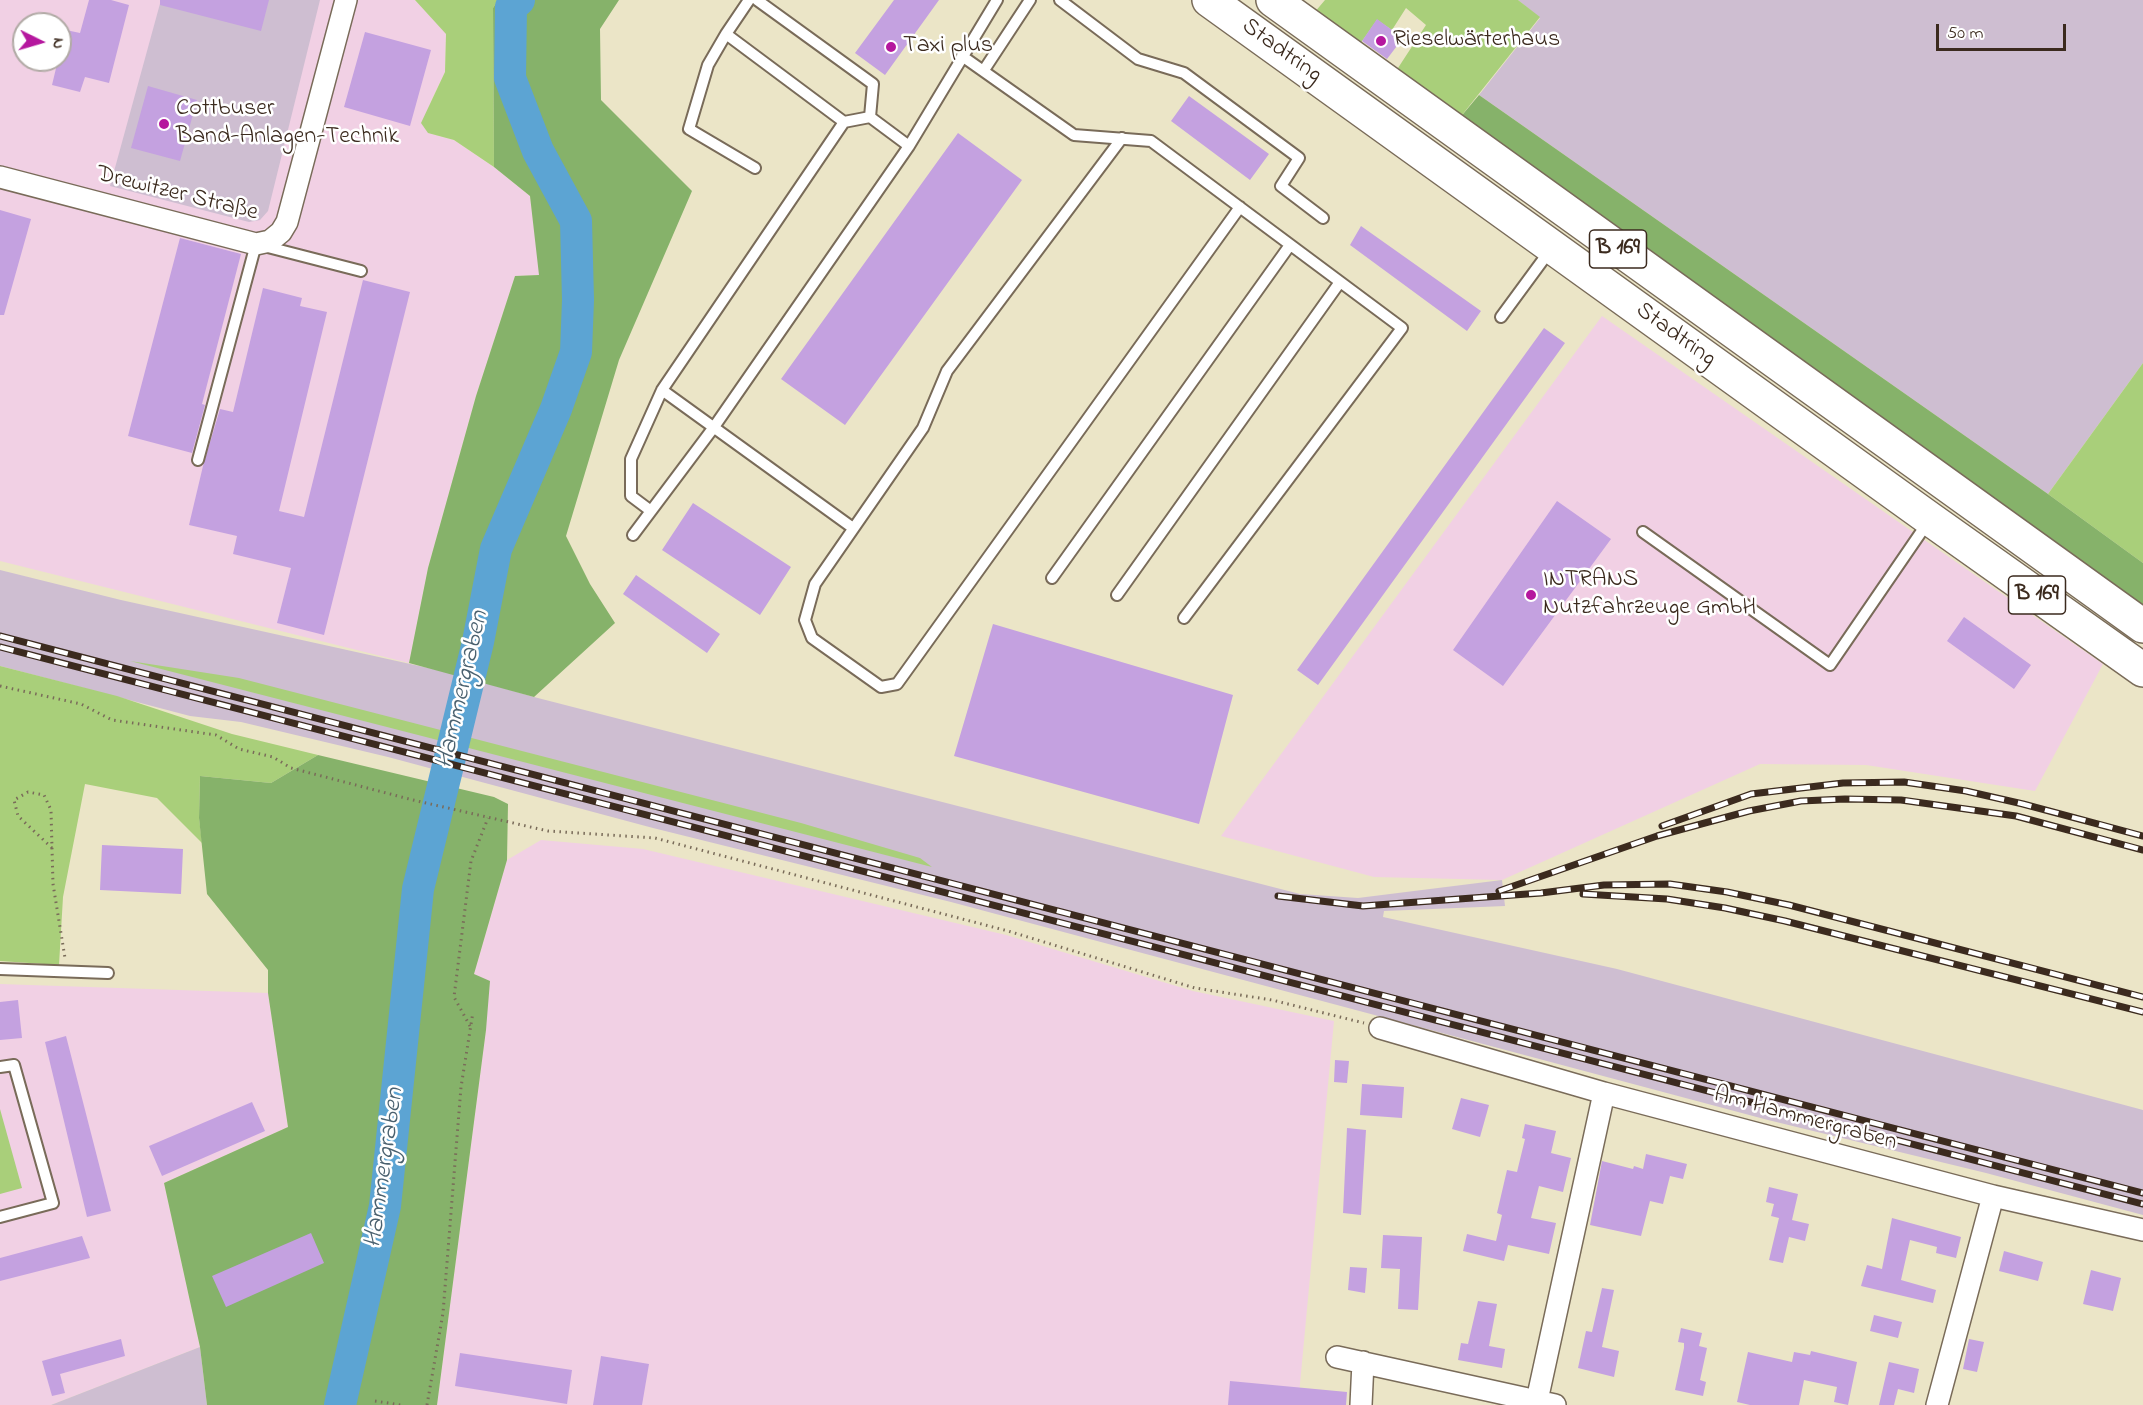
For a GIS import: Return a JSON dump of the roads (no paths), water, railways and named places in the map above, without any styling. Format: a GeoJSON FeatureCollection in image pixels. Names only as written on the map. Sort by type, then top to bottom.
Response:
{"type":"FeatureCollection","features":[{"type":"Feature","properties":{"kind":"main road","name":"Stadtring"},"geometry":{"type":"LineString","coordinates":[[1209,0],[2143,670]]}},
{"type":"Feature","properties":{"kind":"main road","name":"Stadtring"},"geometry":{"type":"LineString","coordinates":[[1272,0],[2143,626]]}},
{"type":"Feature","properties":{"kind":"street","name":"Drewitzer Straße"},"geometry":{"type":"LineString","coordinates":[[0,177],[256,244],[270,241],[281,232],[287,222],[345,0]]}},
{"type":"Feature","properties":{"kind":"street"},"geometry":{"type":"LineString","coordinates":[[1552,247],[1574,217]]}},
{"type":"Feature","properties":{"kind":"street"},"geometry":{"type":"LineString","coordinates":[[1930,519],[1951,489]]}},
{"type":"Feature","properties":{"kind":"street","name":"Am Hammergraben"},"geometry":{"type":"LineString","coordinates":[[1380,1028],[1604,1093],[1993,1196],[2143,1230]]}},
{"type":"Feature","properties":{"kind":"street"},"geometry":{"type":"LineString","coordinates":[[1337,1357],[1542,1404],[1604,1093]]}},
{"type":"Feature","properties":{"kind":"street"},"geometry":{"type":"LineString","coordinates":[[1937,1405],[1993,1196]]}},
{"type":"Feature","properties":{"kind":"street"},"geometry":{"type":"LineString","coordinates":[[1361,1405],[1363,1362]]}},
{"type":"Feature","properties":{"kind":"lane"},"geometry":{"type":"LineString","coordinates":[[749,0],[708,65],[689,129],[755,168]]}},
{"type":"Feature","properties":{"kind":"lane"},"geometry":{"type":"LineString","coordinates":[[757,0],[873,84],[870,117]]}},
{"type":"Feature","properties":{"kind":"lane"},"geometry":{"type":"LineString","coordinates":[[633,535],[714,427],[909,146],[997,0]]}},
{"type":"Feature","properties":{"kind":"lane"},"geometry":{"type":"LineString","coordinates":[[984,70],[1030,0]]}},
{"type":"Feature","properties":{"kind":"lane"},"geometry":{"type":"LineString","coordinates":[[1060,0],[1138,59],[1184,73],[1299,158],[1281,186],[1323,219]]}},
{"type":"Feature","properties":{"kind":"lane"},"geometry":{"type":"LineString","coordinates":[[726,34],[844,122]]}},
{"type":"Feature","properties":{"kind":"lane"},"geometry":{"type":"LineString","coordinates":[[962,56],[1074,135],[1151,141],[1402,328],[1184,618]]}},
{"type":"Feature","properties":{"kind":"lane"},"geometry":{"type":"LineString","coordinates":[[651,512],[631,496],[632,459],[662,390],[844,122],[870,117],[909,146]]}},
{"type":"Feature","properties":{"kind":"lane"},"geometry":{"type":"LineString","coordinates":[[1122,138],[947,371],[923,428],[815,584],[805,620],[812,638],[881,687],[897,684],[1240,207]]}},
{"type":"Feature","properties":{"kind":"lane"},"geometry":{"type":"LineString","coordinates":[[198,460],[256,244],[361,271]]}},
{"type":"Feature","properties":{"kind":"lane"},"geometry":{"type":"LineString","coordinates":[[1052,578],[1290,245]]}},
{"type":"Feature","properties":{"kind":"lane"},"geometry":{"type":"LineString","coordinates":[[1501,317],[1552,247]]}},
{"type":"Feature","properties":{"kind":"lane"},"geometry":{"type":"LineString","coordinates":[[1117,595],[1340,282]]}},
{"type":"Feature","properties":{"kind":"lane"},"geometry":{"type":"LineString","coordinates":[[662,390],[853,528]]}},
{"type":"Feature","properties":{"kind":"lane"},"geometry":{"type":"LineString","coordinates":[[1643,532],[1830,665],[1930,519]]}},
{"type":"Feature","properties":{"kind":"lane"},"geometry":{"type":"LineString","coordinates":[[0,969],[108,973]]}},
{"type":"Feature","properties":{"kind":"lane"},"geometry":{"type":"LineString","coordinates":[[0,1067],[14,1065],[53,1203],[0,1217]]}},
{"type":"Feature","properties":{"kind":"waterway","name":"Hammergraben"},"geometry":{"type":"LineString","coordinates":[[340,1405],[385,1206],[418,889],[478,642],[496,549],[556,409],[576,352],[578,300],[576,221],[538,151],[510,78],[511,7],[519,0]]}},
{"type":"Feature","properties":{"kind":"railway"},"geometry":{"type":"LineString","coordinates":[[0,636],[2143,1193]]}},
{"type":"Feature","properties":{"kind":"railway"},"geometry":{"type":"LineString","coordinates":[[0,647],[2143,1204]]}},
{"type":"Feature","properties":{"kind":"railway"},"geometry":{"type":"LineString","coordinates":[[1662,826],[1751,794],[1843,783],[1904,782],[1966,791],[2143,836]]}},
{"type":"Feature","properties":{"kind":"railway"},"geometry":{"type":"LineString","coordinates":[[1499,891],[1657,836],[1749,811],[1801,801],[1901,800],[2016,816],[2143,850]]}},
{"type":"Feature","properties":{"kind":"railway"},"geometry":{"type":"LineString","coordinates":[[1278,896],[1363,906],[1541,893],[1604,885],[1670,884],[1727,892],[1789,905],[2143,997]]}},
{"type":"Feature","properties":{"kind":"railway"},"geometry":{"type":"LineString","coordinates":[[1583,894],[1667,899],[1725,908],[1785,921],[2143,1012]]}},
{"type":"Feature","properties":{"kind":"place","name":"Rieselwärterhaus"},"geometry":{"type":"Point","coordinates":[1381,41]}},
{"type":"Feature","properties":{"kind":"place","name":"Taxi plus"},"geometry":{"type":"Point","coordinates":[891,47]}},
{"type":"Feature","properties":{"kind":"place","name":"Cottbuser Band-Anlagen-Technik"},"geometry":{"type":"Point","coordinates":[164,124]}},
{"type":"Feature","properties":{"kind":"place","name":"INTRANS Nutzfahrzeuge GmbH"},"geometry":{"type":"Point","coordinates":[1531,595]}}]}
